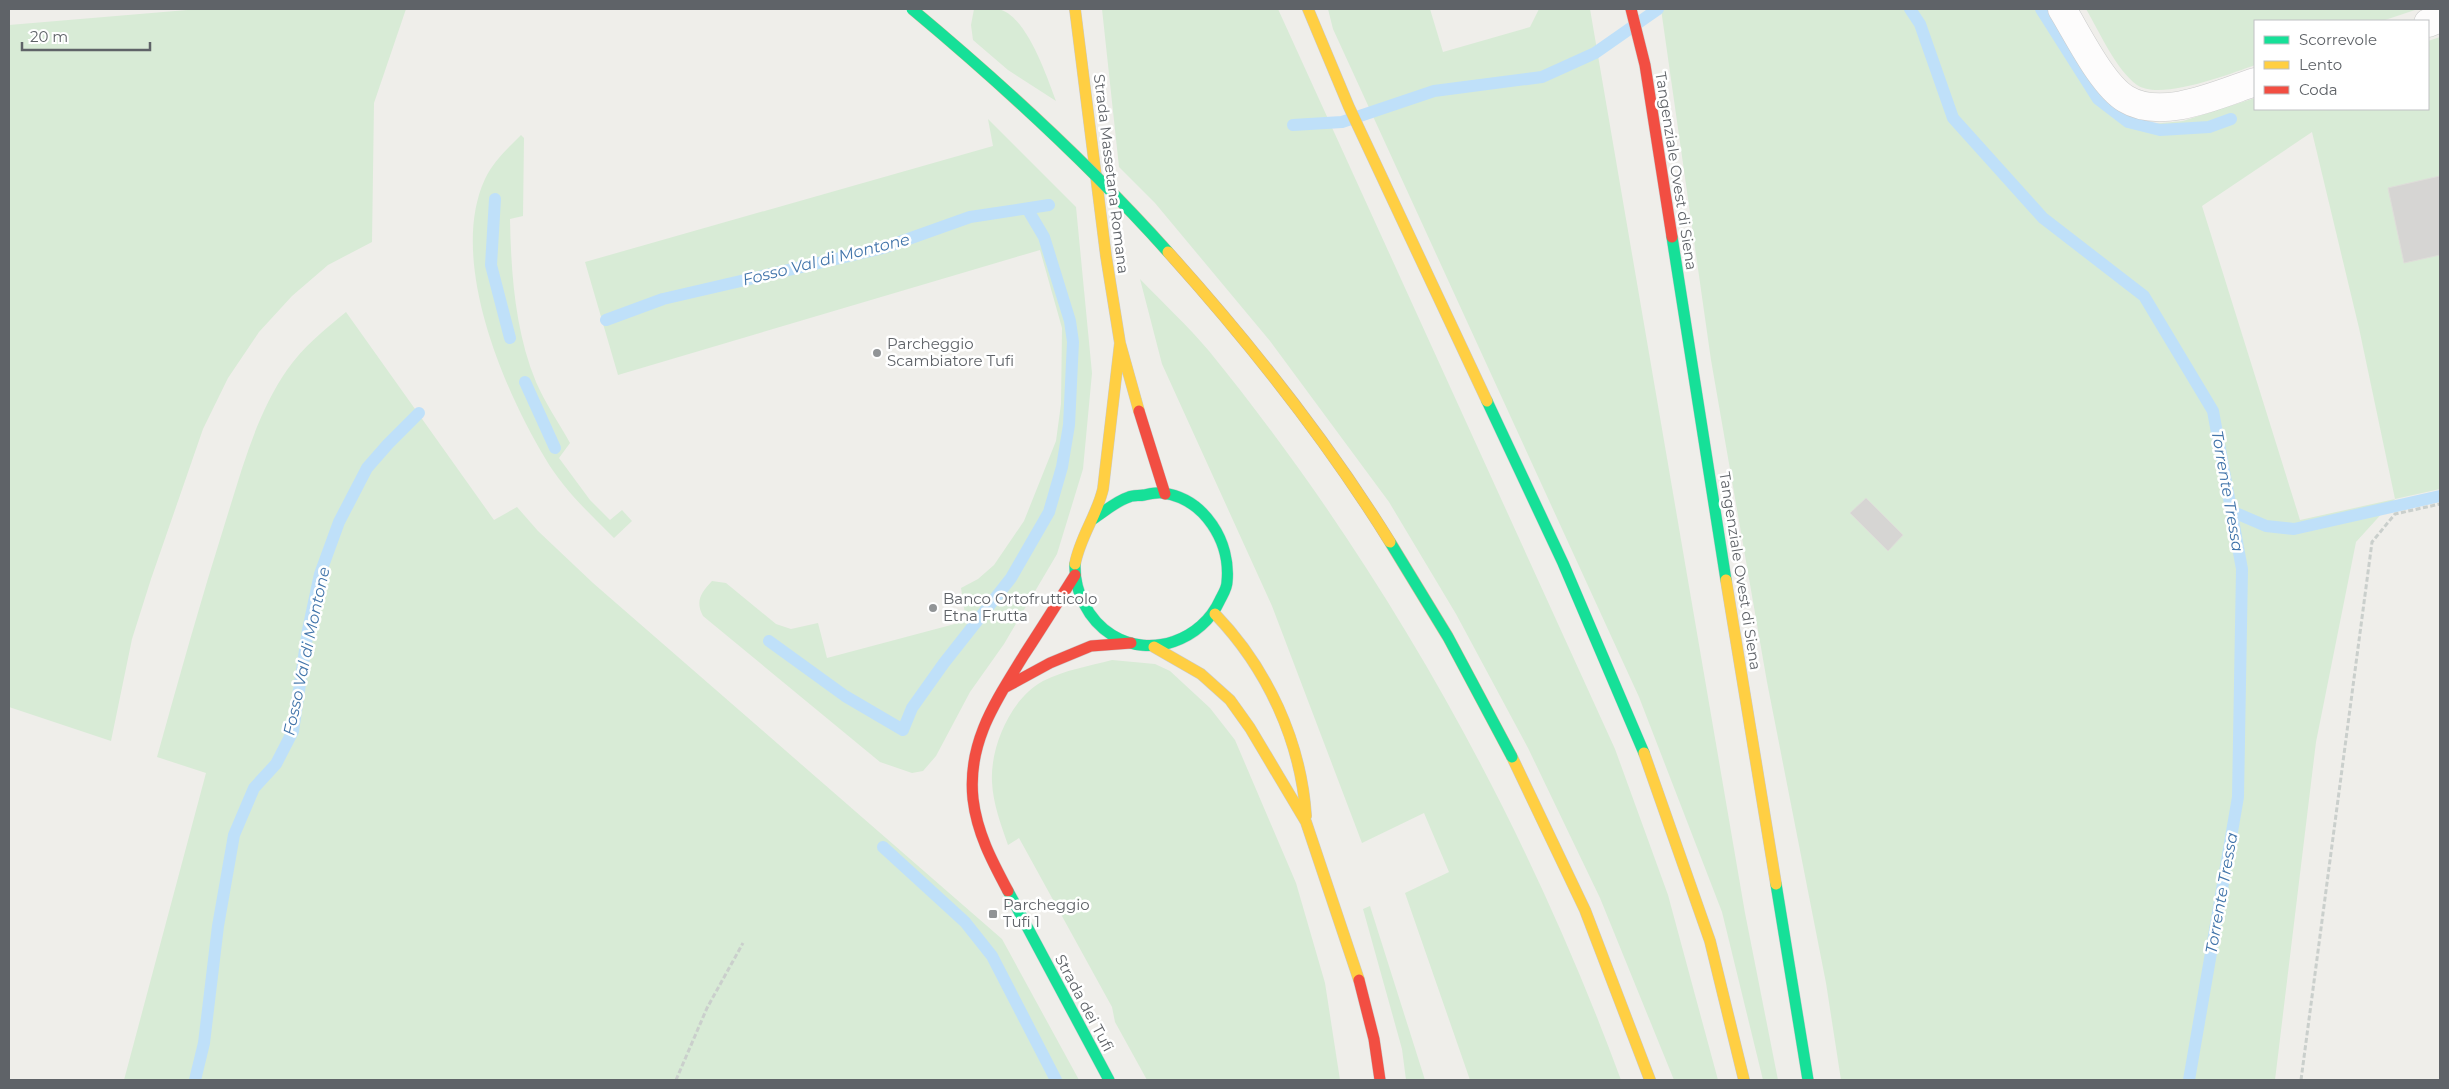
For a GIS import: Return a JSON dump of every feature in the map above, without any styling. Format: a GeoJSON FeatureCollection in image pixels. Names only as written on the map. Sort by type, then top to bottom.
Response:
{"type":"FeatureCollection","features":[{"type":"Feature","properties":{"kind":"main road"},"geometry":{"type":"LineString","coordinates":[[912,9],[1016,98],[1076,155],[1152,234],[1238,334],[1322,443],[1438,619],[1512,757],[1585,910],[1650,1080]]}},
{"type":"Feature","properties":{"kind":"main road","name":"Strada Massetana Romana"},"geometry":{"type":"LineString","coordinates":[[1075,9],[1105,247],[1120,343],[1151,452],[1166,494]]}},
{"type":"Feature","properties":{"kind":"main road"},"geometry":{"type":"LineString","coordinates":[[1308,9],[1349,107],[1559,554],[1642,747],[1710,941],[1744,1080]]}},
{"type":"Feature","properties":{"kind":"main road"},"geometry":{"type":"LineString","coordinates":[[1631,9],[1645,65]]}},
{"type":"Feature","properties":{"kind":"main road"},"geometry":{"type":"LineString","coordinates":[[1645,65],[1646,18]]}},
{"type":"Feature","properties":{"kind":"main road","name":"Tangenziale Ovest di Siena"},"geometry":{"type":"LineString","coordinates":[[1645,65],[1694,382],[1808,1080]]}},
{"type":"Feature","properties":{"kind":"main road","name":"Strada Massetana Romana"},"geometry":{"type":"LineString","coordinates":[[1093,519],[1108,506],[1126,496],[1145,492],[1166,494],[1190,502],[1210,518],[1224,540],[1229,565],[1226,591],[1215,614],[1199,631],[1178,642],[1154,646],[1131,643],[1110,634],[1093,618],[1081,598],[1075,575],[1079,546],[1093,519],[1103,491],[1120,343]]}},
{"type":"Feature","properties":{"kind":"main road","name":"Strada dei Tufi"},"geometry":{"type":"LineString","coordinates":[[1075,575],[1000,690],[980,734],[973,758],[971,778],[978,828],[1000,879],[1109,1080]]}},
{"type":"Feature","properties":{"kind":"main road","name":"Strada Massetana Romana"},"geometry":{"type":"LineString","coordinates":[[1215,614],[1231,629],[1255,666],[1289,735],[1299,763],[1305,800],[1306,822]]}},
{"type":"Feature","properties":{"kind":"main road"},"geometry":{"type":"LineString","coordinates":[[1000,690],[1077,651],[1091,646],[1131,643]]}},
{"type":"Feature","properties":{"kind":"main road","name":"Strada Massetana Romana"},"geometry":{"type":"LineString","coordinates":[[1154,646],[1201,674],[1230,700],[1250,728],[1306,822],[1364,995],[1374,1039],[1380,1080]]}},
{"type":"Feature","properties":{"kind":"street"},"geometry":{"type":"LineString","coordinates":[[2062,9],[2097,65],[2114,88],[2126,99],[2144,107],[2159,108],[2188,104],[2254,82]]}},
{"type":"Feature","properties":{"kind":"path"},"geometry":{"type":"LineString","coordinates":[[2301,1080],[2372,542],[2395,514],[2440,504]]}},
{"type":"Feature","properties":{"kind":"path"},"geometry":{"type":"LineString","coordinates":[[676,1080],[706,1008],[743,942]]}},
{"type":"Feature","properties":{"kind":"green space"},"geometry":{"type":"Polygon","coordinates":[[[199,9],[406,9],[374,103],[372,242],[328,265],[292,296],[259,332],[228,378],[203,429],[151,579],[132,639],[111,741],[9,707],[9,25],[199,9]]]}},
{"type":"Feature","properties":{"kind":"green space"},"geometry":{"type":"Polygon","coordinates":[[[974,9],[998,9],[1008,13],[1018,22],[1034,48],[1056,101],[1008,70],[973,40],[971,25],[974,9]]]}},
{"type":"Feature","properties":{"kind":"green space"},"geometry":{"type":"Polygon","coordinates":[[[1102,9],[1278,9],[1615,749],[1668,895],[1718,1080],[1674,1080],[1600,898],[1528,748],[1456,614],[1389,502],[1270,341],[1155,203],[1119,167],[1102,9]]]}},
{"type":"Feature","properties":{"kind":"green space"},"geometry":{"type":"Polygon","coordinates":[[[1328,9],[1430,9],[1443,52],[1530,27],[1539,9],[1590,9],[1745,913],[1778,1080],[1763,1080],[1722,912],[1639,697],[1333,29],[1328,9]]]}},
{"type":"Feature","properties":{"kind":"green space"},"geometry":{"type":"Polygon","coordinates":[[[1661,9],[2047,9],[2099,93],[2123,112],[2152,124],[2183,121],[2254,98],[2254,110],[2429,110],[2429,41],[2440,37],[2440,489],[2395,499],[2356,542],[2316,742],[2275,1080],[1841,1080],[1826,983],[1767,682],[1711,360],[1661,9]],[[2312,132],[2202,206],[2300,520],[2395,499],[2359,328],[2312,132]]]}},
{"type":"Feature","properties":{"kind":"green space"},"geometry":{"type":"Polygon","coordinates":[[[2086,9],[2418,9],[2385,20],[2254,20],[2254,65],[2195,84],[2162,90],[2148,89],[2137,85],[2122,70],[2086,9]]]}},
{"type":"Feature","properties":{"kind":"green space"},"geometry":{"type":"Polygon","coordinates":[[[988,119],[1076,207],[1092,373],[1083,469],[1057,554],[1004,644],[970,692],[936,756],[923,771],[912,773],[880,762],[703,616],[699,601],[705,589],[712,581],[726,583],[776,624],[791,629],[818,623],[827,658],[966,621],[961,588],[978,579],[994,565],[1024,521],[1056,441],[1061,404],[1062,328],[1040,250],[618,375],[585,262],[993,146],[988,119]]]}},
{"type":"Feature","properties":{"kind":"green space"},"geometry":{"type":"Polygon","coordinates":[[[521,135],[524,138],[523,216],[510,219],[513,281],[523,343],[536,382],[570,443],[559,458],[590,500],[610,520],[622,510],[632,521],[614,538],[568,490],[545,458],[513,396],[485,322],[477,284],[473,246],[475,211],[488,173],[521,135]]]}},
{"type":"Feature","properties":{"kind":"green space"},"geometry":{"type":"Polygon","coordinates":[[[1140,279],[1209,351],[1273,434],[1334,519],[1391,608],[1445,699],[1495,792],[1541,886],[1583,983],[1621,1080],[1470,1080],[1405,893],[1449,872],[1424,813],[1362,843],[1272,606],[1162,364],[1140,279]]]}},
{"type":"Feature","properties":{"kind":"green space"},"geometry":{"type":"Polygon","coordinates":[[[346,312],[494,520],[517,507],[538,531],[593,583],[1002,939],[1079,1080],[124,1080],[206,773],[157,757],[190,638],[244,462],[267,405],[287,370],[300,354],[346,312]]]}},
{"type":"Feature","properties":{"kind":"green space"},"geometry":{"type":"Polygon","coordinates":[[[1112,660],[1155,664],[1170,671],[1210,708],[1235,740],[1296,883],[1325,983],[1340,1080],[1147,1080],[1115,1022],[1112,1007],[1019,838],[1008,845],[994,798],[992,768],[999,739],[1012,711],[1021,699],[1043,681],[1068,671],[1112,660]]]}},
{"type":"Feature","properties":{"kind":"green space"},"geometry":{"type":"Polygon","coordinates":[[[1370,906],[1425,1080],[1406,1080],[1402,1049],[1363,909],[1370,906]]]}},
{"type":"Feature","properties":{"kind":"building"},"geometry":{"type":"Polygon","coordinates":[[[2440,176],[2440,255],[2404,263],[2388,188],[2440,176]]]}},
{"type":"Feature","properties":{"kind":"building"},"geometry":{"type":"Polygon","coordinates":[[[1866,498],[1903,535],[1888,551],[1850,513],[1866,498]]]}},
{"type":"Feature","properties":{"kind":"waterway","name":"Fosso Val di Montone"},"geometry":{"type":"LineString","coordinates":[[1293,125],[1342,122],[1434,91],[1542,77],[1595,53],[1658,9]]}},
{"type":"Feature","properties":{"kind":"waterway","name":"Torrente Tressa"},"geometry":{"type":"LineString","coordinates":[[1910,9],[1920,24],[1953,118],[2043,218],[2144,296],[2213,411],[2242,569],[2238,797],[2189,1080]]}},
{"type":"Feature","properties":{"kind":"waterway"},"geometry":{"type":"LineString","coordinates":[[2041,9],[2098,99],[2128,122],[2160,130],[2209,127],[2231,119]]}},
{"type":"Feature","properties":{"kind":"waterway"},"geometry":{"type":"LineString","coordinates":[[495,199],[491,265],[510,338]]}},
{"type":"Feature","properties":{"kind":"waterway","name":"Fosso Val di Montone"},"geometry":{"type":"LineString","coordinates":[[606,320],[663,299],[883,248],[970,217],[1049,205]]}},
{"type":"Feature","properties":{"kind":"waterway"},"geometry":{"type":"LineString","coordinates":[[769,641],[845,696],[903,730],[912,708],[944,663],[1011,578],[1049,512],[1062,467],[1069,425],[1073,342],[1070,321],[1044,237],[1028,210]]}},
{"type":"Feature","properties":{"kind":"waterway"},"geometry":{"type":"LineString","coordinates":[[525,382],[555,448]]}},
{"type":"Feature","properties":{"kind":"waterway","name":"Fosso Val di Montone"},"geometry":{"type":"LineString","coordinates":[[195,1080],[204,1043],[218,926],[234,835],[254,788],[276,764],[293,731],[308,630],[320,574],[339,522],[367,468],[419,413]]}},
{"type":"Feature","properties":{"kind":"waterway"},"geometry":{"type":"LineString","coordinates":[[2231,511],[2266,526],[2294,529],[2440,496]]}},
{"type":"Feature","properties":{"kind":"waterway"},"geometry":{"type":"LineString","coordinates":[[883,847],[965,922],[992,956],[1056,1080]]}},
{"type":"Feature","properties":{"kind":"traffic: fast"},"geometry":{"type":"LineString","coordinates":[[912,9],[979,67],[1076,156],[1168,252]]}},
{"type":"Feature","properties":{"kind":"traffic: fast"},"geometry":{"type":"LineString","coordinates":[[1672,237],[1726,580]]}},
{"type":"Feature","properties":{"kind":"traffic: fast"},"geometry":{"type":"LineString","coordinates":[[1487,401],[1563,563],[1644,753]]}},
{"type":"Feature","properties":{"kind":"traffic: fast"},"geometry":{"type":"LineString","coordinates":[[1075,564],[1077,584],[1089,613],[1103,629],[1112,635],[1127,642],[1143,645],[1159,645],[1174,642],[1188,635],[1201,626],[1212,614],[1226,589],[1227,567],[1225,552],[1220,538],[1203,513],[1178,497],[1163,493],[1132,496],[1119,501],[1093,519]]}},
{"type":"Feature","properties":{"kind":"traffic: fast"},"geometry":{"type":"LineString","coordinates":[[1390,542],[1448,637],[1512,757]]}},
{"type":"Feature","properties":{"kind":"traffic: fast"},"geometry":{"type":"LineString","coordinates":[[1776,884],[1808,1080]]}},
{"type":"Feature","properties":{"kind":"traffic: fast"},"geometry":{"type":"LineString","coordinates":[[1008,891],[1109,1080]]}},
{"type":"Feature","properties":{"kind":"traffic: slow"},"geometry":{"type":"LineString","coordinates":[[1075,9],[1106,256],[1120,343],[1139,411]]}},
{"type":"Feature","properties":{"kind":"traffic: slow"},"geometry":{"type":"LineString","coordinates":[[1308,9],[1349,107],[1487,401]]}},
{"type":"Feature","properties":{"kind":"traffic: slow"},"geometry":{"type":"LineString","coordinates":[[1168,252],[1228,321],[1285,392],[1340,466],[1390,542]]}},
{"type":"Feature","properties":{"kind":"traffic: slow"},"geometry":{"type":"LineString","coordinates":[[1075,564],[1077,554],[1103,489],[1120,343]]}},
{"type":"Feature","properties":{"kind":"traffic: slow"},"geometry":{"type":"LineString","coordinates":[[1726,580],[1776,884]]}},
{"type":"Feature","properties":{"kind":"traffic: slow"},"geometry":{"type":"LineString","coordinates":[[1215,614],[1234,635],[1250,658],[1278,707],[1289,733],[1297,760],[1306,816]]}},
{"type":"Feature","properties":{"kind":"traffic: slow"},"geometry":{"type":"LineString","coordinates":[[1154,647],[1201,674],[1230,700],[1250,728],[1306,822],[1359,980]]}},
{"type":"Feature","properties":{"kind":"traffic: slow"},"geometry":{"type":"LineString","coordinates":[[1644,753],[1710,941],[1744,1080]]}},
{"type":"Feature","properties":{"kind":"traffic: slow"},"geometry":{"type":"LineString","coordinates":[[1512,757],[1585,910],[1650,1080]]}},
{"type":"Feature","properties":{"kind":"traffic: jam"},"geometry":{"type":"LineString","coordinates":[[1631,9],[1645,65],[1672,237]]}},
{"type":"Feature","properties":{"kind":"traffic: jam"},"geometry":{"type":"LineString","coordinates":[[1139,411],[1165,494]]}},
{"type":"Feature","properties":{"kind":"traffic: jam"},"geometry":{"type":"LineString","coordinates":[[1008,891],[991,858],[978,824],[973,799],[972,778],[974,759],[986,723],[1003,689],[1075,575]]}},
{"type":"Feature","properties":{"kind":"traffic: jam"},"geometry":{"type":"LineString","coordinates":[[1004,688],[1050,663],[1091,646],[1131,643]]}},
{"type":"Feature","properties":{"kind":"traffic: jam"},"geometry":{"type":"LineString","coordinates":[[1359,980],[1374,1039],[1380,1080]]}},
{"type":"Feature","properties":{"kind":"place","name":"Parcheggio Scambiatore Tufi"},"geometry":{"type":"Point","coordinates":[877,353]}},
{"type":"Feature","properties":{"kind":"place","name":"Banco Ortofrutticolo Etna Frutta"},"geometry":{"type":"Point","coordinates":[933,608]}},
{"type":"Feature","properties":{"kind":"place","name":"Parcheggio Tufi 1"},"geometry":{"type":"Point","coordinates":[993,914]}}]}
